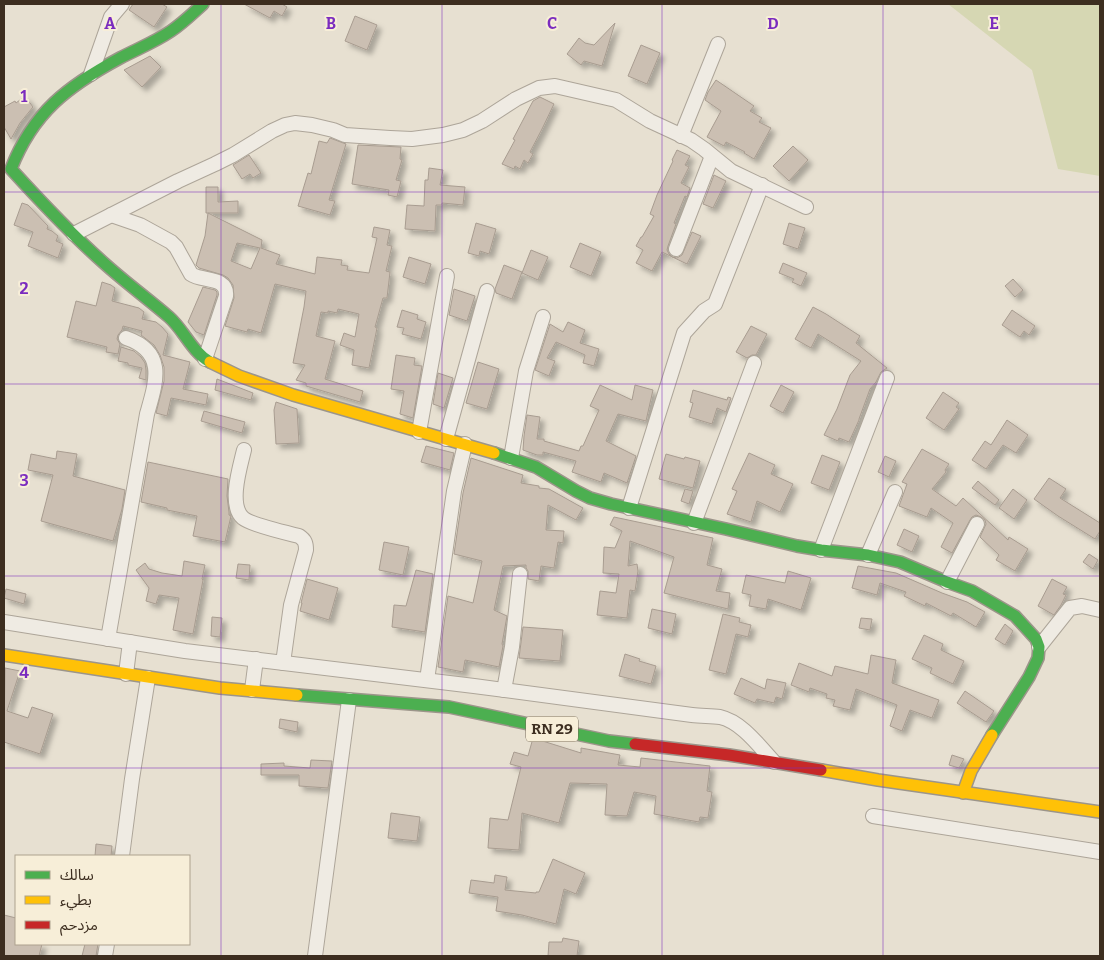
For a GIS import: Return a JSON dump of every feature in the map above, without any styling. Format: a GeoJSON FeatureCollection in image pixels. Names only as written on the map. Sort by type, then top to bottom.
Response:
{"type":"FeatureCollection","features":[{"type":"Feature","properties":{"kind":"street"},"geometry":{"type":"LineString","coordinates":[[91,74],[111,17],[122,4]]}},
{"type":"Feature","properties":{"kind":"street"},"geometry":{"type":"LineString","coordinates":[[204,4],[188,19],[168,33],[91,74],[66,91],[33,125],[8,167],[50,212],[105,264],[171,319],[190,344],[206,359],[240,376],[293,395],[511,458],[536,467],[590,498],[768,540],[821,550],[868,555],[900,562],[972,591],[1015,616],[1036,639],[1039,648],[1038,658],[1029,677],[986,745],[971,772],[963,793]]}},
{"type":"Feature","properties":{"kind":"street"},"geometry":{"type":"LineString","coordinates":[[681,136],[718,44]]}},
{"type":"Feature","properties":{"kind":"street"},"geometry":{"type":"LineString","coordinates":[[74,234],[233,155],[285,125],[295,123],[312,125],[345,135],[390,138],[443,135],[463,130],[516,99],[547,86],[555,86],[616,100],[650,120],[691,140],[732,171],[746,179],[806,207]]}},
{"type":"Feature","properties":{"kind":"street"},"geometry":{"type":"LineString","coordinates":[[676,249],[712,156]]}},
{"type":"Feature","properties":{"kind":"street"},"geometry":{"type":"LineString","coordinates":[[629,508],[684,333],[704,311],[714,304],[762,185]]}},
{"type":"Feature","properties":{"kind":"street"},"geometry":{"type":"LineString","coordinates":[[111,215],[140,225],[171,242],[176,247],[191,274],[214,281],[224,287],[227,292],[206,359]]}},
{"type":"Feature","properties":{"kind":"street"},"geometry":{"type":"LineString","coordinates":[[419,432],[447,276]]}},
{"type":"Feature","properties":{"kind":"street"},"geometry":{"type":"LineString","coordinates":[[446,439],[487,291]]}},
{"type":"Feature","properties":{"kind":"street"},"geometry":{"type":"LineString","coordinates":[[511,458],[526,371],[543,317]]}},
{"type":"Feature","properties":{"kind":"street"},"geometry":{"type":"LineString","coordinates":[[108,639],[156,372],[153,360],[147,349],[137,342],[126,338]]}},
{"type":"Feature","properties":{"kind":"street"},"geometry":{"type":"LineString","coordinates":[[694,523],[754,363]]}},
{"type":"Feature","properties":{"kind":"street"},"geometry":{"type":"LineString","coordinates":[[821,550],[887,378]]}},
{"type":"Feature","properties":{"kind":"street"},"geometry":{"type":"LineString","coordinates":[[427,680],[454,491],[465,444]]}},
{"type":"Feature","properties":{"kind":"street"},"geometry":{"type":"LineString","coordinates":[[244,450],[236,481],[238,513],[244,520],[299,536],[306,544],[291,605],[284,663]]}},
{"type":"Feature","properties":{"kind":"street"},"geometry":{"type":"LineString","coordinates":[[868,555],[895,492]]}},
{"type":"Feature","properties":{"kind":"street"},"geometry":{"type":"LineString","coordinates":[[947,582],[978,524]]}},
{"type":"Feature","properties":{"kind":"street"},"geometry":{"type":"LineString","coordinates":[[504,690],[512,647],[520,574]]}},
{"type":"Feature","properties":{"kind":"street"},"geometry":{"type":"LineString","coordinates":[[1039,648],[1070,608],[1082,606],[1100,610]]}},
{"type":"Feature","properties":{"kind":"street"},"geometry":{"type":"LineString","coordinates":[[4,622],[108,639],[284,663],[721,718],[734,723],[746,732],[775,763]]}},
{"type":"Feature","properties":{"kind":"street"},"geometry":{"type":"LineString","coordinates":[[126,674],[130,642]]}},
{"type":"Feature","properties":{"kind":"street","name":"RN 29"},"geometry":{"type":"LineString","coordinates":[[4,655],[220,688],[449,708],[609,740],[729,755],[963,793],[1100,812]]}},
{"type":"Feature","properties":{"kind":"street"},"geometry":{"type":"LineString","coordinates":[[252,690],[256,659]]}},
{"type":"Feature","properties":{"kind":"street"},"geometry":{"type":"LineString","coordinates":[[122,855],[148,678]]}},
{"type":"Feature","properties":{"kind":"street"},"geometry":{"type":"LineString","coordinates":[[315,956],[349,700]]}},
{"type":"Feature","properties":{"kind":"street"},"geometry":{"type":"LineString","coordinates":[[872,816],[1100,852]]}},
{"type":"Feature","properties":{"kind":"green space"},"geometry":{"type":"Polygon","coordinates":[[[948,4],[1100,4],[1100,176],[1058,169],[1032,70],[948,4]]]}},
{"type":"Feature","properties":{"kind":"building"},"geometry":{"type":"Polygon","coordinates":[[[133,4],[162,4],[167,7],[154,27],[129,10],[133,4]]]}},
{"type":"Feature","properties":{"kind":"building"},"geometry":{"type":"Polygon","coordinates":[[[244,4],[282,4],[287,7],[282,16],[274,11],[270,18],[244,4]]]}},
{"type":"Feature","properties":{"kind":"building"},"geometry":{"type":"Polygon","coordinates":[[[355,16],[377,25],[367,50],[345,41],[355,16]]]}},
{"type":"Feature","properties":{"kind":"building"},"geometry":{"type":"Polygon","coordinates":[[[615,23],[602,66],[584,61],[581,65],[567,54],[579,38],[585,43],[594,45],[615,23]]]}},
{"type":"Feature","properties":{"kind":"building"},"geometry":{"type":"Polygon","coordinates":[[[641,45],[660,53],[647,84],[628,76],[641,45]]]}},
{"type":"Feature","properties":{"kind":"building"},"geometry":{"type":"Polygon","coordinates":[[[150,56],[161,67],[142,87],[124,70],[150,56]]]}},
{"type":"Feature","properties":{"kind":"building"},"geometry":{"type":"Polygon","coordinates":[[[716,80],[754,106],[750,111],[762,118],[759,122],[771,128],[754,159],[726,142],[724,146],[707,137],[721,111],[705,100],[716,80]]]}},
{"type":"Feature","properties":{"kind":"building"},"geometry":{"type":"Polygon","coordinates":[[[25,96],[33,107],[20,123],[11,139],[4,127],[4,107],[15,101],[16,103],[25,96]]]}},
{"type":"Feature","properties":{"kind":"building"},"geometry":{"type":"Polygon","coordinates":[[[540,97],[554,104],[530,152],[533,154],[528,163],[524,160],[520,169],[515,166],[514,169],[502,164],[533,101],[540,97]]]}},
{"type":"Feature","properties":{"kind":"building"},"geometry":{"type":"Polygon","coordinates":[[[330,138],[346,144],[329,200],[335,201],[330,215],[298,206],[308,173],[311,174],[319,141],[327,143],[330,138]]]}},
{"type":"Feature","properties":{"kind":"building"},"geometry":{"type":"Polygon","coordinates":[[[358,145],[401,147],[400,159],[402,160],[396,180],[401,181],[397,197],[388,195],[389,190],[352,184],[358,145]]]}},
{"type":"Feature","properties":{"kind":"building"},"geometry":{"type":"Polygon","coordinates":[[[793,146],[808,160],[789,181],[773,166],[793,146]]]}},
{"type":"Feature","properties":{"kind":"building"},"geometry":{"type":"Polygon","coordinates":[[[677,150],[690,156],[685,165],[689,167],[681,183],[690,188],[674,223],[676,224],[667,250],[672,257],[662,252],[652,271],[636,263],[643,250],[636,246],[654,216],[650,214],[677,150]]]}},
{"type":"Feature","properties":{"kind":"building"},"geometry":{"type":"Polygon","coordinates":[[[249,155],[261,173],[253,178],[250,174],[242,179],[233,165],[249,155]]]}},
{"type":"Feature","properties":{"kind":"building"},"geometry":{"type":"Polygon","coordinates":[[[429,168],[443,170],[440,185],[465,187],[463,205],[442,203],[442,205],[436,205],[435,231],[405,229],[407,205],[424,206],[425,180],[428,180],[429,168]]]}},
{"type":"Feature","properties":{"kind":"building"},"geometry":{"type":"Polygon","coordinates":[[[714,175],[726,181],[713,208],[703,204],[714,175]]]}},
{"type":"Feature","properties":{"kind":"building"},"geometry":{"type":"Polygon","coordinates":[[[206,187],[218,187],[218,202],[238,201],[238,213],[206,213],[206,187]]]}},
{"type":"Feature","properties":{"kind":"building"},"geometry":{"type":"Polygon","coordinates":[[[22,203],[28,205],[48,226],[47,229],[58,236],[56,241],[63,244],[58,258],[28,246],[33,232],[14,225],[22,203]]]}},
{"type":"Feature","properties":{"kind":"building"},"geometry":{"type":"Polygon","coordinates":[[[208,213],[262,240],[261,248],[280,255],[276,264],[315,274],[317,257],[342,260],[341,265],[348,266],[347,270],[369,273],[377,238],[372,237],[374,227],[390,230],[387,245],[392,246],[386,271],[390,272],[387,298],[383,298],[375,327],[377,328],[369,368],[352,365],[354,350],[340,345],[344,333],[355,337],[359,314],[338,309],[337,313],[321,312],[316,336],[335,341],[325,379],[363,391],[360,402],[306,386],[306,383],[296,380],[305,365],[293,363],[306,291],[275,284],[261,333],[248,329],[247,332],[225,326],[234,298],[233,285],[223,275],[199,268],[196,265],[205,236],[208,213]],[[237,243],[231,261],[251,269],[260,248],[237,243]]]}},
{"type":"Feature","properties":{"kind":"building"},"geometry":{"type":"Polygon","coordinates":[[[476,223],[496,229],[489,254],[480,251],[479,256],[468,253],[476,223]]]}},
{"type":"Feature","properties":{"kind":"building"},"geometry":{"type":"Polygon","coordinates":[[[789,223],[805,228],[798,249],[783,244],[789,223]]]}},
{"type":"Feature","properties":{"kind":"building"},"geometry":{"type":"Polygon","coordinates":[[[692,232],[701,236],[687,264],[673,257],[677,258],[682,255],[692,232]]]}},
{"type":"Feature","properties":{"kind":"building"},"geometry":{"type":"Polygon","coordinates":[[[580,243],[601,252],[591,276],[570,267],[580,243]]]}},
{"type":"Feature","properties":{"kind":"building"},"geometry":{"type":"Polygon","coordinates":[[[531,250],[548,257],[538,280],[522,273],[531,250]]]}},
{"type":"Feature","properties":{"kind":"building"},"geometry":{"type":"Polygon","coordinates":[[[409,257],[431,264],[425,284],[403,277],[409,257]]]}},
{"type":"Feature","properties":{"kind":"building"},"geometry":{"type":"Polygon","coordinates":[[[783,263],[807,273],[801,286],[792,282],[794,279],[779,273],[783,263]]]}},
{"type":"Feature","properties":{"kind":"building"},"geometry":{"type":"Polygon","coordinates":[[[504,265],[522,272],[512,299],[496,293],[495,289],[504,265]]]}},
{"type":"Feature","properties":{"kind":"building"},"geometry":{"type":"Polygon","coordinates":[[[1013,279],[1023,290],[1015,297],[1005,286],[1013,279]]]}},
{"type":"Feature","properties":{"kind":"building"},"geometry":{"type":"Polygon","coordinates":[[[102,282],[115,288],[112,301],[139,308],[144,312],[142,319],[156,322],[168,334],[163,355],[190,362],[183,389],[208,394],[206,405],[171,398],[167,416],[156,413],[164,381],[164,367],[154,345],[141,335],[142,331],[123,326],[117,339],[120,344],[118,354],[106,352],[107,347],[67,337],[76,301],[96,306],[102,282]]]}},
{"type":"Feature","properties":{"kind":"building"},"geometry":{"type":"Polygon","coordinates":[[[203,287],[217,292],[204,335],[196,332],[188,322],[203,287]]]}},
{"type":"Feature","properties":{"kind":"building"},"geometry":{"type":"Polygon","coordinates":[[[454,289],[475,296],[467,321],[449,315],[454,289]]]}},
{"type":"Feature","properties":{"kind":"building"},"geometry":{"type":"Polygon","coordinates":[[[813,307],[860,336],[856,343],[887,368],[881,372],[870,389],[849,442],[839,438],[838,441],[824,435],[837,409],[850,375],[861,361],[818,334],[811,348],[795,339],[813,307]]]}},
{"type":"Feature","properties":{"kind":"building"},"geometry":{"type":"Polygon","coordinates":[[[402,310],[418,315],[417,319],[426,322],[421,339],[402,334],[404,328],[397,327],[402,310]]]}},
{"type":"Feature","properties":{"kind":"building"},"geometry":{"type":"Polygon","coordinates":[[[1012,310],[1035,326],[1029,335],[1024,331],[1020,337],[1002,325],[1012,310]]]}},
{"type":"Feature","properties":{"kind":"building"},"geometry":{"type":"Polygon","coordinates":[[[568,322],[585,330],[580,343],[599,349],[594,366],[583,363],[585,355],[556,342],[547,358],[555,361],[549,376],[535,370],[550,324],[563,332],[568,322]]]}},
{"type":"Feature","properties":{"kind":"building"},"geometry":{"type":"Polygon","coordinates":[[[751,326],[767,334],[756,355],[747,358],[736,352],[751,326]]]}},
{"type":"Feature","properties":{"kind":"building"},"geometry":{"type":"Polygon","coordinates":[[[121,347],[134,351],[141,357],[145,363],[146,380],[139,378],[142,368],[118,361],[121,347]]]}},
{"type":"Feature","properties":{"kind":"building"},"geometry":{"type":"Polygon","coordinates":[[[396,355],[415,358],[414,365],[422,366],[413,418],[400,414],[404,391],[391,389],[396,355]]]}},
{"type":"Feature","properties":{"kind":"building"},"geometry":{"type":"Polygon","coordinates":[[[478,362],[499,369],[487,409],[466,403],[478,362]]]}},
{"type":"Feature","properties":{"kind":"building"},"geometry":{"type":"Polygon","coordinates":[[[438,373],[453,378],[444,408],[433,404],[438,373]]]}},
{"type":"Feature","properties":{"kind":"building"},"geometry":{"type":"Polygon","coordinates":[[[217,379],[253,393],[251,400],[215,390],[217,379]]]}},
{"type":"Feature","properties":{"kind":"building"},"geometry":{"type":"Polygon","coordinates":[[[600,385],[632,400],[635,385],[653,390],[646,421],[618,414],[606,441],[636,456],[627,483],[604,473],[601,482],[572,472],[576,461],[543,452],[543,455],[537,455],[523,450],[527,415],[540,417],[537,439],[544,439],[544,441],[579,451],[599,410],[590,406],[600,385]]]}},
{"type":"Feature","properties":{"kind":"building"},"geometry":{"type":"Polygon","coordinates":[[[781,385],[794,392],[783,413],[770,406],[781,385]]]}},
{"type":"Feature","properties":{"kind":"building"},"geometry":{"type":"Polygon","coordinates":[[[693,390],[727,400],[728,397],[731,398],[726,412],[717,408],[712,424],[689,417],[693,403],[690,402],[693,390]]]}},
{"type":"Feature","properties":{"kind":"building"},"geometry":{"type":"Polygon","coordinates":[[[943,392],[959,403],[956,407],[959,409],[944,430],[926,418],[943,392]]]}},
{"type":"Feature","properties":{"kind":"building"},"geometry":{"type":"Polygon","coordinates":[[[276,402],[297,409],[299,443],[276,444],[274,410],[276,402]]]}},
{"type":"Feature","properties":{"kind":"building"},"geometry":{"type":"Polygon","coordinates":[[[204,411],[245,422],[242,433],[201,421],[204,411]]]}},
{"type":"Feature","properties":{"kind":"building"},"geometry":{"type":"Polygon","coordinates":[[[1007,420],[1028,435],[1016,453],[1003,445],[986,469],[972,460],[985,441],[991,445],[1007,420]]]}},
{"type":"Feature","properties":{"kind":"building"},"geometry":{"type":"Polygon","coordinates":[[[426,446],[454,453],[450,470],[421,462],[426,446]]]}},
{"type":"Feature","properties":{"kind":"building"},"geometry":{"type":"Polygon","coordinates":[[[922,449],[949,464],[945,470],[946,472],[932,489],[956,506],[963,498],[1008,540],[1009,537],[1028,549],[1015,571],[996,560],[999,555],[980,537],[986,524],[985,520],[981,517],[976,515],[972,517],[952,553],[941,547],[953,523],[931,508],[927,517],[899,506],[907,484],[902,482],[922,449]]]}},
{"type":"Feature","properties":{"kind":"building"},"geometry":{"type":"Polygon","coordinates":[[[57,451],[77,454],[73,476],[125,490],[113,541],[41,521],[53,475],[28,470],[31,454],[56,459],[57,451]]]}},
{"type":"Feature","properties":{"kind":"building"},"geometry":{"type":"Polygon","coordinates":[[[749,453],[775,465],[771,474],[793,484],[780,512],[757,501],[751,522],[727,514],[737,491],[732,489],[749,453]]]}},
{"type":"Feature","properties":{"kind":"building"},"geometry":{"type":"Polygon","coordinates":[[[666,454],[700,461],[693,488],[659,479],[666,454]]]}},
{"type":"Feature","properties":{"kind":"building"},"geometry":{"type":"Polygon","coordinates":[[[822,455],[840,462],[829,490],[811,483],[822,455]]]}},
{"type":"Feature","properties":{"kind":"building"},"geometry":{"type":"Polygon","coordinates":[[[885,456],[896,461],[889,477],[878,472],[885,456]]]}},
{"type":"Feature","properties":{"kind":"building"},"geometry":{"type":"Polygon","coordinates":[[[471,458],[523,475],[521,483],[549,489],[583,508],[576,520],[548,505],[546,530],[564,531],[563,543],[558,542],[554,568],[541,566],[539,581],[528,579],[526,565],[503,566],[494,610],[507,616],[499,667],[465,660],[463,672],[438,667],[448,596],[473,603],[482,561],[454,554],[463,493],[471,458]]]}},
{"type":"Feature","properties":{"kind":"building"},"geometry":{"type":"Polygon","coordinates":[[[148,462],[228,479],[227,496],[229,515],[231,516],[225,542],[193,536],[197,516],[141,502],[148,462]]]}},
{"type":"Feature","properties":{"kind":"building"},"geometry":{"type":"Polygon","coordinates":[[[1049,478],[1066,489],[1060,498],[1100,523],[1100,531],[1095,539],[1034,499],[1049,478]]]}},
{"type":"Feature","properties":{"kind":"building"},"geometry":{"type":"Polygon","coordinates":[[[978,481],[999,500],[995,505],[972,488],[978,481]]]}},
{"type":"Feature","properties":{"kind":"building"},"geometry":{"type":"Polygon","coordinates":[[[685,489],[693,491],[689,504],[681,501],[685,489]]]}},
{"type":"Feature","properties":{"kind":"building"},"geometry":{"type":"Polygon","coordinates":[[[1013,489],[1027,500],[1014,519],[999,508],[1013,489]]]}},
{"type":"Feature","properties":{"kind":"building"},"geometry":{"type":"Polygon","coordinates":[[[614,517],[713,538],[707,565],[722,569],[716,591],[730,593],[728,609],[664,593],[674,557],[630,541],[628,566],[637,564],[638,571],[635,591],[630,590],[627,618],[597,615],[600,591],[616,593],[619,574],[603,573],[604,547],[615,548],[622,531],[610,525],[614,517]]]}},
{"type":"Feature","properties":{"kind":"building"},"geometry":{"type":"Polygon","coordinates":[[[904,529],[919,536],[912,552],[897,545],[904,529]]]}},
{"type":"Feature","properties":{"kind":"building"},"geometry":{"type":"Polygon","coordinates":[[[384,542],[409,547],[403,575],[379,570],[384,542]]]}},
{"type":"Feature","properties":{"kind":"building"},"geometry":{"type":"Polygon","coordinates":[[[1089,554],[1098,560],[1093,569],[1083,562],[1089,554]]]}},
{"type":"Feature","properties":{"kind":"building"},"geometry":{"type":"Polygon","coordinates":[[[184,561],[205,565],[193,634],[173,630],[179,598],[159,595],[156,604],[146,601],[149,588],[136,570],[145,563],[149,569],[182,576],[184,561]]]}},
{"type":"Feature","properties":{"kind":"building"},"geometry":{"type":"Polygon","coordinates":[[[238,564],[250,565],[249,580],[236,578],[238,564]]]}},
{"type":"Feature","properties":{"kind":"building"},"geometry":{"type":"Polygon","coordinates":[[[858,566],[896,573],[967,602],[985,612],[976,627],[953,613],[951,616],[926,603],[925,606],[904,596],[906,592],[880,583],[877,595],[852,588],[858,566]]]}},
{"type":"Feature","properties":{"kind":"building"},"geometry":{"type":"Polygon","coordinates":[[[416,570],[433,574],[425,632],[392,627],[394,605],[406,606],[416,570]]]}},
{"type":"Feature","properties":{"kind":"building"},"geometry":{"type":"Polygon","coordinates":[[[788,571],[811,578],[801,610],[768,599],[766,609],[749,606],[751,595],[742,593],[746,575],[785,583],[788,571]]]}},
{"type":"Feature","properties":{"kind":"building"},"geometry":{"type":"Polygon","coordinates":[[[307,579],[338,588],[329,620],[300,611],[307,579]]]}},
{"type":"Feature","properties":{"kind":"building"},"geometry":{"type":"Polygon","coordinates":[[[1052,579],[1067,587],[1063,594],[1066,595],[1054,615],[1038,606],[1052,579]]]}},
{"type":"Feature","properties":{"kind":"building"},"geometry":{"type":"Polygon","coordinates":[[[6,589],[26,594],[24,604],[4,598],[6,589]]]}},
{"type":"Feature","properties":{"kind":"building"},"geometry":{"type":"Polygon","coordinates":[[[652,609],[676,614],[672,634],[648,628],[652,609]]]}},
{"type":"Feature","properties":{"kind":"building"},"geometry":{"type":"Polygon","coordinates":[[[723,614],[740,618],[739,622],[751,625],[748,637],[736,634],[726,674],[709,670],[723,614]]]}},
{"type":"Feature","properties":{"kind":"building"},"geometry":{"type":"Polygon","coordinates":[[[212,617],[222,618],[220,637],[211,636],[212,617]]]}},
{"type":"Feature","properties":{"kind":"building"},"geometry":{"type":"Polygon","coordinates":[[[861,618],[872,619],[870,630],[859,628],[861,618]]]}},
{"type":"Feature","properties":{"kind":"building"},"geometry":{"type":"Polygon","coordinates":[[[1005,624],[1013,631],[1005,645],[995,639],[1005,624]]]}},
{"type":"Feature","properties":{"kind":"building"},"geometry":{"type":"Polygon","coordinates":[[[523,627],[563,630],[560,661],[519,658],[523,627]]]}},
{"type":"Feature","properties":{"kind":"building"},"geometry":{"type":"Polygon","coordinates":[[[924,635],[943,644],[941,650],[964,661],[953,684],[930,673],[932,668],[912,659],[924,635]]]}},
{"type":"Feature","properties":{"kind":"building"},"geometry":{"type":"Polygon","coordinates":[[[625,654],[656,666],[651,684],[619,676],[625,654]]]}},
{"type":"Feature","properties":{"kind":"building"},"geometry":{"type":"Polygon","coordinates":[[[871,655],[896,660],[892,683],[939,700],[932,718],[910,710],[902,731],[890,726],[897,705],[856,689],[850,710],[833,706],[835,700],[826,698],[827,694],[810,688],[809,692],[791,685],[799,663],[832,676],[835,666],[868,674],[871,655]]]}},
{"type":"Feature","properties":{"kind":"building"},"geometry":{"type":"Polygon","coordinates":[[[5,668],[20,671],[7,711],[28,718],[32,707],[53,714],[40,754],[4,742],[5,668]]]}},
{"type":"Feature","properties":{"kind":"building"},"geometry":{"type":"Polygon","coordinates":[[[741,678],[765,689],[767,679],[786,683],[782,699],[776,697],[774,703],[757,699],[755,703],[734,694],[741,678]]]}},
{"type":"Feature","properties":{"kind":"building"},"geometry":{"type":"Polygon","coordinates":[[[965,691],[994,711],[986,722],[957,703],[965,691]]]}},
{"type":"Feature","properties":{"kind":"building"},"geometry":{"type":"Polygon","coordinates":[[[280,719],[298,722],[297,732],[279,728],[280,719]]]}},
{"type":"Feature","properties":{"kind":"building"},"geometry":{"type":"Polygon","coordinates":[[[533,738],[581,753],[581,748],[620,755],[618,765],[640,767],[641,758],[710,766],[707,791],[712,792],[708,818],[700,817],[699,822],[654,814],[656,796],[634,792],[627,816],[605,815],[607,784],[570,783],[559,823],[522,813],[519,850],[488,848],[490,818],[508,820],[521,767],[510,764],[514,752],[528,756],[533,738]]]}},
{"type":"Feature","properties":{"kind":"building"},"geometry":{"type":"Polygon","coordinates":[[[952,755],[964,759],[959,768],[949,765],[952,755]]]}},
{"type":"Feature","properties":{"kind":"building"},"geometry":{"type":"Polygon","coordinates":[[[311,760],[332,761],[328,788],[299,786],[299,775],[261,775],[261,764],[284,763],[284,766],[310,768],[311,760]]]}},
{"type":"Feature","properties":{"kind":"building"},"geometry":{"type":"Polygon","coordinates":[[[391,813],[420,817],[417,841],[388,838],[391,813]]]}},
{"type":"Feature","properties":{"kind":"building"},"geometry":{"type":"Polygon","coordinates":[[[96,844],[112,846],[111,855],[95,855],[96,844]]]}},
{"type":"Feature","properties":{"kind":"building"},"geometry":{"type":"Polygon","coordinates":[[[553,859],[585,873],[576,894],[564,889],[556,924],[522,915],[496,911],[498,897],[469,893],[471,880],[494,883],[495,875],[507,877],[505,890],[539,892],[553,859]]]}},
{"type":"Feature","properties":{"kind":"building"},"geometry":{"type":"Polygon","coordinates":[[[4,915],[15,918],[15,945],[42,945],[39,956],[4,956],[4,915]]]}},
{"type":"Feature","properties":{"kind":"building"},"geometry":{"type":"Polygon","coordinates":[[[563,938],[579,941],[577,956],[548,956],[549,942],[562,942],[563,938]]]}},
{"type":"Feature","properties":{"kind":"building"},"geometry":{"type":"Polygon","coordinates":[[[85,945],[98,945],[96,956],[82,956],[85,945]]]}},
{"type":"Feature","properties":{"kind":"traffic: fast"},"geometry":{"type":"LineString","coordinates":[[203,4],[180,25],[165,35],[101,68],[68,90],[41,116],[20,149],[11,169],[56,218],[92,253],[169,317],[198,352],[210,362]]}},
{"type":"Feature","properties":{"kind":"traffic: fast"},"geometry":{"type":"LineString","coordinates":[[494,453],[536,467],[590,498],[797,546],[868,555],[900,562],[972,591],[1015,616],[1036,639],[1039,647],[1038,658],[1029,677],[992,735]]}},
{"type":"Feature","properties":{"kind":"traffic: fast"},"geometry":{"type":"LineString","coordinates":[[297,695],[449,707],[609,741],[635,744]]}},
{"type":"Feature","properties":{"kind":"traffic: slow"},"geometry":{"type":"LineString","coordinates":[[210,362],[239,376],[293,395],[494,453]]}},
{"type":"Feature","properties":{"kind":"traffic: slow"},"geometry":{"type":"LineString","coordinates":[[4,655],[220,688],[297,695]]}},
{"type":"Feature","properties":{"kind":"traffic: slow"},"geometry":{"type":"LineString","coordinates":[[963,793],[971,771],[992,735]]}},
{"type":"Feature","properties":{"kind":"traffic: slow"},"geometry":{"type":"LineString","coordinates":[[821,770],[1100,812]]}},
{"type":"Feature","properties":{"kind":"traffic: jam"},"geometry":{"type":"LineString","coordinates":[[635,744],[729,755],[821,770]]}}]}
